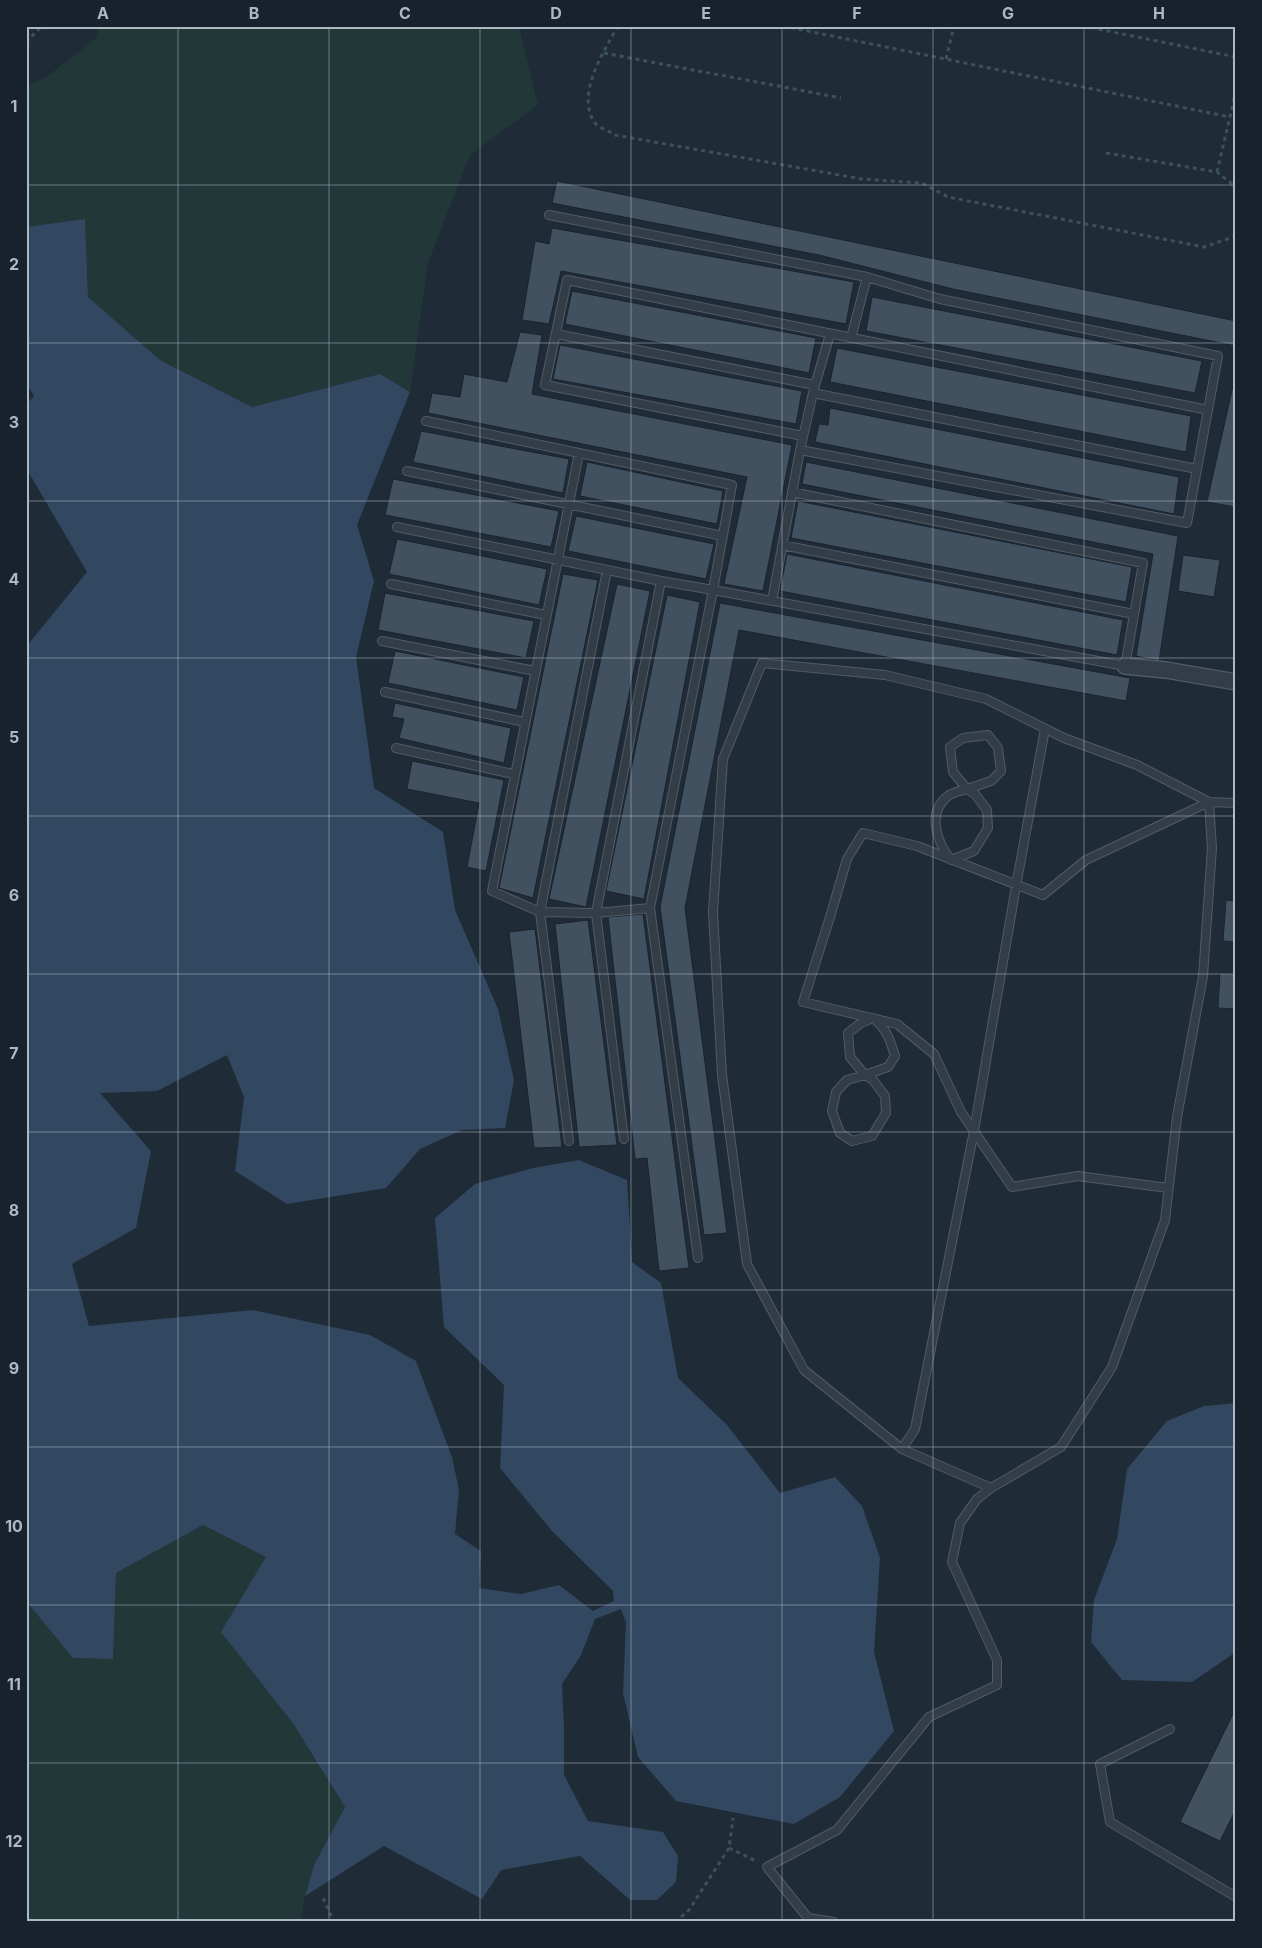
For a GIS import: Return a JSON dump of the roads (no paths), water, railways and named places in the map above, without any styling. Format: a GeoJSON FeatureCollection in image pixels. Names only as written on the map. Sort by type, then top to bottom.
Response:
{"type":"FeatureCollection","features":[{"type":"Feature","properties":{"kind":"street"},"geometry":{"type":"LineString","coordinates":[[1126,666],[1166,670],[1236,682]]}},
{"type":"Feature","properties":{"kind":"lane"},"geometry":{"type":"LineString","coordinates":[[549,214],[867,277],[940,299],[1218,356],[1188,523],[800,450]]}},
{"type":"Feature","properties":{"kind":"lane"},"geometry":{"type":"LineString","coordinates":[[851,338],[867,277]]}},
{"type":"Feature","properties":{"kind":"lane"},"geometry":{"type":"LineString","coordinates":[[803,436],[545,385],[567,280],[1208,410]]}},
{"type":"Feature","properties":{"kind":"lane"},"geometry":{"type":"LineString","coordinates":[[556,334],[1197,469]]}},
{"type":"Feature","properties":{"kind":"lane"},"geometry":{"type":"LineString","coordinates":[[772,601],[803,436],[830,334]]}},
{"type":"Feature","properties":{"kind":"lane"},"geometry":{"type":"LineString","coordinates":[[426,421],[732,485],[714,590],[650,908],[698,1258]]}},
{"type":"Feature","properties":{"kind":"lane"},"geometry":{"type":"LineString","coordinates":[[578,453],[492,891],[540,912],[596,913],[650,908]]}},
{"type":"Feature","properties":{"kind":"lane"},"geometry":{"type":"LineString","coordinates":[[407,471],[723,536]]}},
{"type":"Feature","properties":{"kind":"lane"},"geometry":{"type":"LineString","coordinates":[[397,527],[661,581],[1126,666],[1143,563],[792,492]]}},
{"type":"Feature","properties":{"kind":"lane"},"geometry":{"type":"LineString","coordinates":[[782,545],[1134,614]]}},
{"type":"Feature","properties":{"kind":"lane"},"geometry":{"type":"LineString","coordinates":[[569,1141],[540,912],[607,570]]}},
{"type":"Feature","properties":{"kind":"lane"},"geometry":{"type":"LineString","coordinates":[[624,1140],[596,913],[661,581]]}},
{"type":"Feature","properties":{"kind":"lane"},"geometry":{"type":"LineString","coordinates":[[391,584],[546,615]]}},
{"type":"Feature","properties":{"kind":"lane"},"geometry":{"type":"LineString","coordinates":[[382,641],[534,671]]}},
{"type":"Feature","properties":{"kind":"lane"},"geometry":{"type":"LineString","coordinates":[[991,1488],[902,1449],[804,1370],[747,1264],[722,1075],[713,912],[722,759],[762,663],[885,676],[986,699],[1064,738],[1137,765],[1208,802],[1236,803]]}},
{"type":"Feature","properties":{"kind":"lane"},"geometry":{"type":"LineString","coordinates":[[385,692],[524,722]]}},
{"type":"Feature","properties":{"kind":"lane"},"geometry":{"type":"LineString","coordinates":[[902,1449],[915,1429],[974,1131],[1045,729]]}},
{"type":"Feature","properties":{"kind":"lane"},"geometry":{"type":"LineString","coordinates":[[951,860],[942,848],[934,826],[938,807],[949,794],[967,789],[991,781],[1001,771],[998,748],[988,736],[963,738],[950,747],[952,772],[967,789],[976,794],[987,810],[988,828],[974,851],[951,860]]}},
{"type":"Feature","properties":{"kind":"lane"},"geometry":{"type":"LineString","coordinates":[[396,748],[514,774]]}},
{"type":"Feature","properties":{"kind":"lane"},"geometry":{"type":"LineString","coordinates":[[1168,1188],[1078,1176],[1012,1187],[961,1112],[934,1054],[897,1024],[802,1002],[847,859],[863,833],[917,846],[1043,895],[1086,860],[1208,802]]}},
{"type":"Feature","properties":{"kind":"lane"},"geometry":{"type":"LineString","coordinates":[[834,1922],[808,1918],[767,1867],[837,1830],[929,1717],[997,1685],[997,1660],[952,1562],[960,1524],[977,1499],[991,1488],[1061,1447],[1112,1367],[1164,1220],[1177,1117],[1203,976],[1212,848],[1208,802]]}},
{"type":"Feature","properties":{"kind":"lane"},"geometry":{"type":"LineString","coordinates":[[873,1018],[861,1023],[848,1033],[850,1057],[865,1075],[873,1080],[885,1096],[886,1113],[872,1136],[852,1141],[840,1134],[832,1111],[836,1092],[846,1080],[865,1075],[888,1067],[895,1056],[890,1036],[873,1018]]}},
{"type":"Feature","properties":{"kind":"lane"},"geometry":{"type":"LineString","coordinates":[[1170,1729],[1100,1764],[1110,1822],[1236,1897]]}},
{"type":"Feature","properties":{"kind":"water"},"geometry":{"type":"Polygon","coordinates":[[[85,219],[88,297],[160,360],[252,407],[380,374],[410,392],[357,525],[374,581],[356,657],[374,788],[443,832],[455,910],[498,1009],[514,1080],[505,1128],[462,1130],[420,1149],[386,1188],[287,1204],[235,1171],[244,1097],[227,1055],[157,1091],[100,1093],[151,1151],[136,1228],[72,1264],[89,1326],[253,1310],[370,1335],[416,1361],[452,1457],[459,1490],[455,1534],[481,1551],[479,1588],[521,1594],[559,1585],[593,1611],[614,1601],[613,1591],[552,1531],[500,1468],[504,1385],[444,1327],[435,1218],[475,1184],[533,1168],[579,1160],[627,1180],[632,1262],[661,1283],[678,1378],[727,1425],[780,1493],[835,1477],[862,1506],[880,1558],[874,1652],[894,1731],[840,1797],[794,1824],[676,1801],[638,1757],[623,1693],[626,1622],[621,1609],[595,1619],[581,1655],[562,1684],[564,1775],[588,1821],[663,1832],[678,1856],[676,1882],[657,1900],[630,1900],[580,1856],[501,1870],[482,1899],[384,1846],[305,1896],[314,1865],[345,1807],[292,1722],[221,1632],[266,1557],[203,1525],[116,1573],[113,1659],[73,1658],[26,1601],[26,647],[87,572],[26,468],[26,405],[34,396],[26,382],[26,227],[85,219]]]}},
{"type":"Feature","properties":{"kind":"water"},"geometry":{"type":"Polygon","coordinates":[[[1236,1403],[1236,1652],[1192,1682],[1122,1680],[1091,1642],[1094,1600],[1117,1539],[1127,1469],[1167,1421],[1204,1406],[1236,1403]]]}}]}
